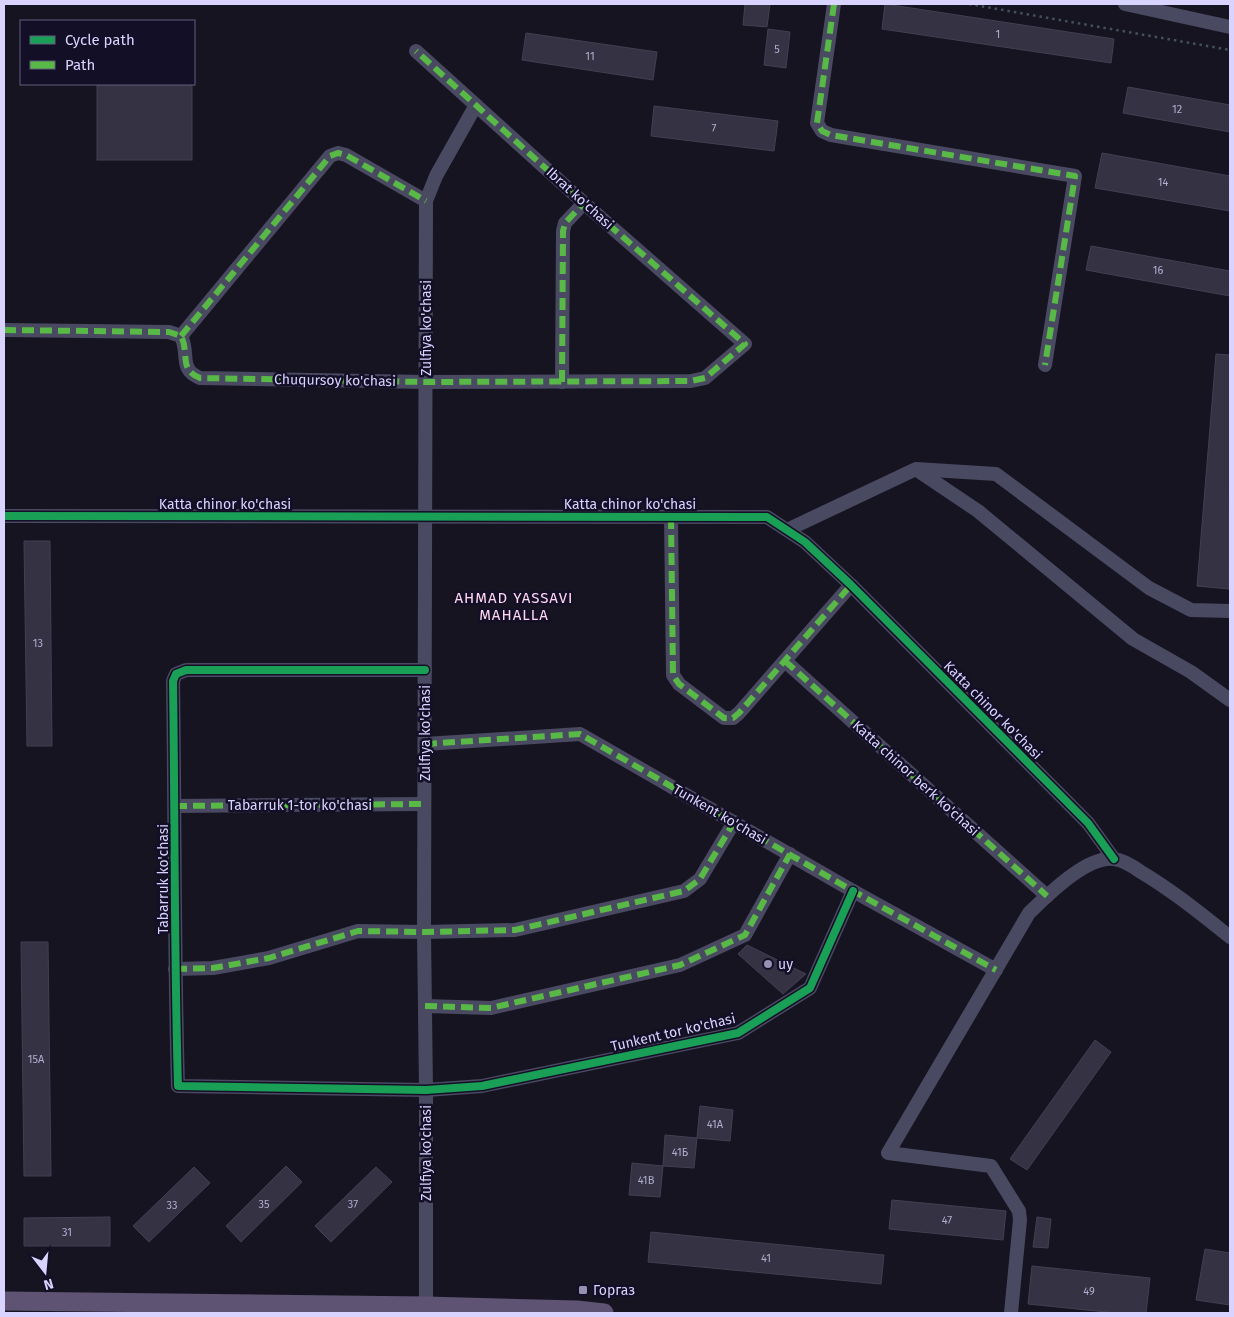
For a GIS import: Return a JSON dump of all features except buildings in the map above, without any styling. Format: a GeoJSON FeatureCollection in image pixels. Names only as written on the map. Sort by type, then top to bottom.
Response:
{"type":"FeatureCollection","features":[{"type":"Feature","properties":{"kind":"main road"},"geometry":{"type":"LineString","coordinates":[[4,1301],[577,1310],[604,1313]]}},
{"type":"Feature","properties":{"kind":"street"},"geometry":{"type":"LineString","coordinates":[[834,4],[818,122],[822,130],[831,135],[1075,176],[1045,365]]}},
{"type":"Feature","properties":{"kind":"street"},"geometry":{"type":"LineString","coordinates":[[1125,4],[1230,27]]}},
{"type":"Feature","properties":{"kind":"street","name":"Ibrat ko'chasi"},"geometry":{"type":"LineString","coordinates":[[416,51],[745,344]]}},
{"type":"Feature","properties":{"kind":"street","name":"Zulfiya ko'chasi"},"geometry":{"type":"LineString","coordinates":[[426,1309],[424,804],[426,201],[436,176],[476,105]]}},
{"type":"Feature","properties":{"kind":"street"},"geometry":{"type":"LineString","coordinates":[[4,330],[168,332],[181,336],[330,156],[338,153],[346,155],[426,201]]}},
{"type":"Feature","properties":{"kind":"street"},"geometry":{"type":"LineString","coordinates":[[562,382],[563,231],[565,223],[584,202]]}},
{"type":"Feature","properties":{"kind":"street","name":"Chuqursoy ko'chasi"},"geometry":{"type":"LineString","coordinates":[[181,336],[185,344],[186,366],[190,374],[200,378],[426,382],[692,382],[704,378],[745,344]]}},
{"type":"Feature","properties":{"kind":"street"},"geometry":{"type":"LineString","coordinates":[[787,530],[916,469],[996,474],[1149,588],[1192,610],[1230,611]]}},
{"type":"Feature","properties":{"kind":"street"},"geometry":{"type":"LineString","coordinates":[[916,469],[978,511],[1133,639],[1191,672],[1230,700]]}},
{"type":"Feature","properties":{"kind":"street","name":"Katta chinor ko'chasi"},"geometry":{"type":"LineString","coordinates":[[4,516],[767,517],[805,542],[851,585],[1088,823],[1114,859]]}},
{"type":"Feature","properties":{"kind":"street"},"geometry":{"type":"LineString","coordinates":[[671,517],[673,675],[679,684],[724,718],[733,718],[739,713],[851,585]]}},
{"type":"Feature","properties":{"kind":"street","name":"Katta chinor berk ko'chasi"},"geometry":{"type":"LineString","coordinates":[[785,661],[1047,896]]}},
{"type":"Feature","properties":{"kind":"street","name":"Tabarruk ko'chasi"},"geometry":{"type":"LineString","coordinates":[[425,670],[186,670],[176,674],[173,681],[175,969],[178,1086],[426,1090]]}},
{"type":"Feature","properties":{"kind":"street","name":"Tunkent ko'chasi"},"geometry":{"type":"LineString","coordinates":[[425,744],[580,734],[996,970]]}},
{"type":"Feature","properties":{"kind":"street","name":"Tabarruk 1-tor ko'chasi"},"geometry":{"type":"LineString","coordinates":[[175,806],[424,804]]}},
{"type":"Feature","properties":{"kind":"street"},"geometry":{"type":"LineString","coordinates":[[175,969],[213,968],[269,958],[358,931],[515,930],[684,892],[700,879],[734,822]]}},
{"type":"Feature","properties":{"kind":"street"},"geometry":{"type":"LineString","coordinates":[[425,1006],[491,1008],[680,965],[745,935],[790,854]]}},
{"type":"Feature","properties":{"kind":"street"},"geometry":{"type":"LineString","coordinates":[[1011,1313],[1020,1220],[1019,1211],[991,1166],[888,1153],[1029,913],[1047,896],[1083,868],[1100,861],[1114,859],[1131,865],[1164,886],[1230,937]]}},
{"type":"Feature","properties":{"kind":"street","name":"Tunkent tor ko'chasi"},"geometry":{"type":"LineString","coordinates":[[426,1090],[482,1086],[738,1033],[810,988],[854,891]]}},
{"type":"Feature","properties":{"kind":"path"},"geometry":{"type":"LineString","coordinates":[[968,4],[1230,50]]}},
{"type":"Feature","properties":{"kind":"marked path"},"geometry":{"type":"LineString","coordinates":[[834,4],[817,123],[822,131],[831,135],[1075,176],[1045,365]]}},
{"type":"Feature","properties":{"kind":"marked path"},"geometry":{"type":"LineString","coordinates":[[4,330],[169,332],[181,336],[187,366],[193,374],[200,378],[426,382],[691,381],[705,378],[745,344],[584,203],[416,51]]}},
{"type":"Feature","properties":{"kind":"marked path"},"geometry":{"type":"LineString","coordinates":[[181,336],[330,156],[338,153],[346,155],[426,201]]}},
{"type":"Feature","properties":{"kind":"marked path"},"geometry":{"type":"LineString","coordinates":[[562,382],[563,231],[565,223],[584,203]]}},
{"type":"Feature","properties":{"kind":"marked path"},"geometry":{"type":"LineString","coordinates":[[671,517],[673,675],[679,684],[724,718],[733,718],[739,713],[851,585]]}},
{"type":"Feature","properties":{"kind":"marked path"},"geometry":{"type":"LineString","coordinates":[[785,661],[1047,896]]}},
{"type":"Feature","properties":{"kind":"marked path"},"geometry":{"type":"LineString","coordinates":[[425,744],[580,734],[853,891],[996,970]]}},
{"type":"Feature","properties":{"kind":"marked path"},"geometry":{"type":"LineString","coordinates":[[175,806],[424,804]]}},
{"type":"Feature","properties":{"kind":"marked path"},"geometry":{"type":"LineString","coordinates":[[175,969],[213,968],[269,958],[358,931],[515,930],[684,891],[700,879],[734,822]]}},
{"type":"Feature","properties":{"kind":"marked path"},"geometry":{"type":"LineString","coordinates":[[425,1006],[491,1008],[680,965],[745,935],[790,854]]}},
{"type":"Feature","properties":{"kind":"cycle path"},"geometry":{"type":"LineString","coordinates":[[4,516],[767,517],[805,542],[851,585],[1088,823],[1114,859]]}},
{"type":"Feature","properties":{"kind":"cycle path"},"geometry":{"type":"LineString","coordinates":[[425,670],[186,670],[176,674],[173,681],[178,1086],[426,1090],[482,1086],[738,1033],[810,988],[853,891]]}},
{"type":"Feature","properties":{"kind":"place","name":"uy"},"geometry":{"type":"Point","coordinates":[768,964]}},
{"type":"Feature","properties":{"kind":"place","name":"Горгаз"},"geometry":{"type":"Point","coordinates":[583,1290]}},
{"type":"Feature","properties":{"kind":"district","name":"AHMAD YASSAVI MAHALLA"},"geometry":{"type":"Point","coordinates":[514,606]}}]}
